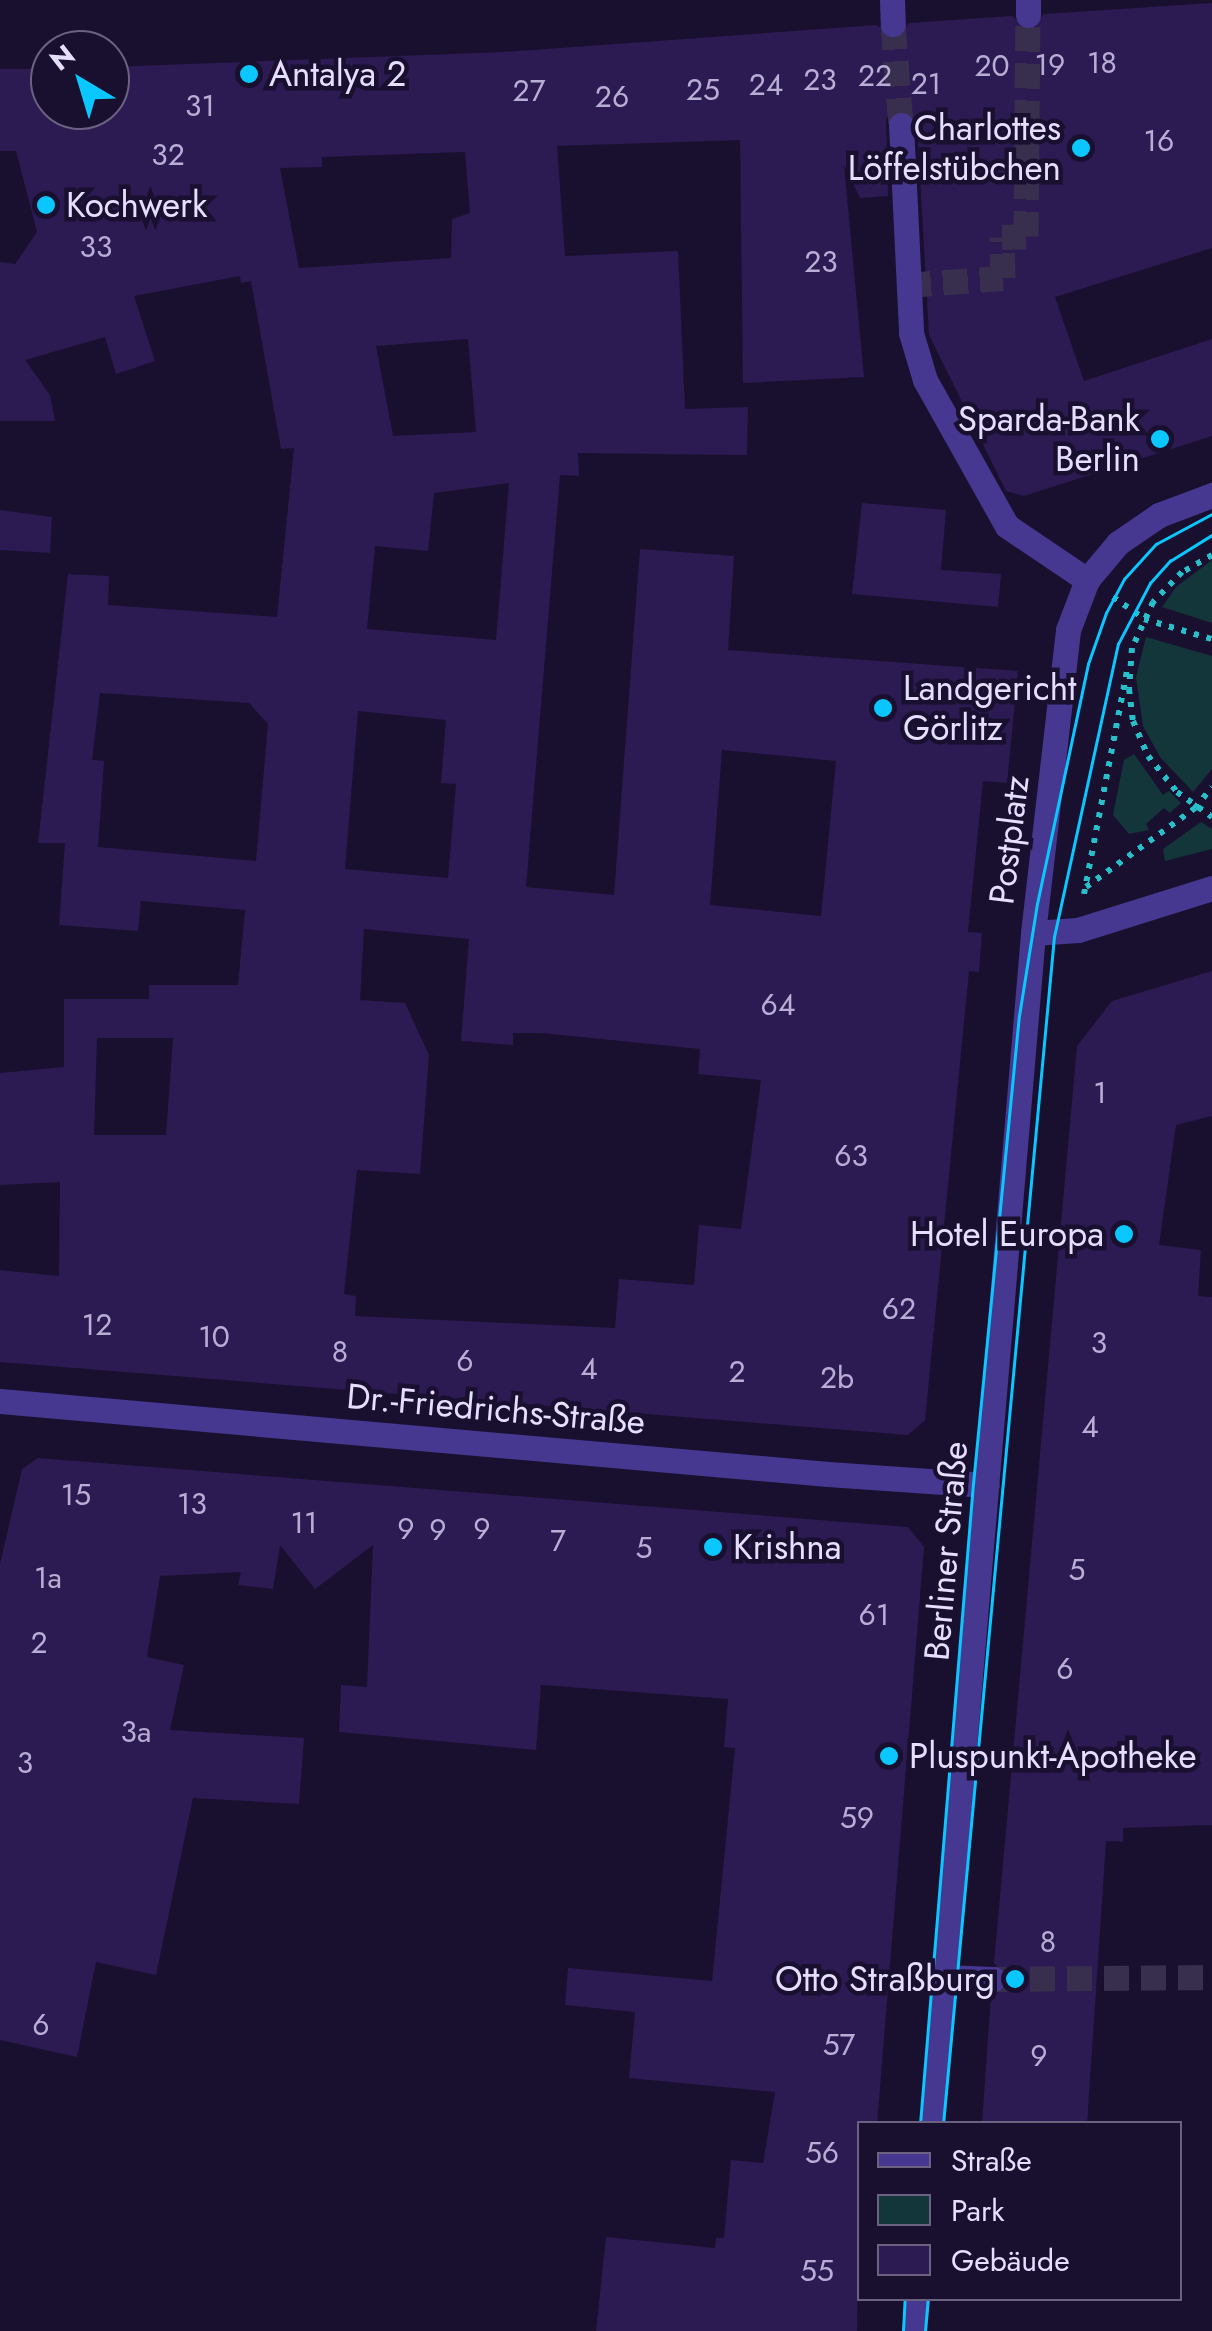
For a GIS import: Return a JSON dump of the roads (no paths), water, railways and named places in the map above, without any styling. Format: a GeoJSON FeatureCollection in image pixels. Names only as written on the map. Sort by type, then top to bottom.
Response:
{"type":"FeatureCollection","features":[{"type":"Feature","properties":{"kind":"street"},"geometry":{"type":"LineString","coordinates":[[900,125],[911,332],[925,380],[1007,526],[1087,580]]}},
{"type":"Feature","properties":{"kind":"street","name":"Postplatz"},"geometry":{"type":"LineString","coordinates":[[1031,984],[1033,932],[1068,630],[1087,580],[1138,527],[1212,496]]}},
{"type":"Feature","properties":{"kind":"street","name":"Postplatz"},"geometry":{"type":"LineString","coordinates":[[1033,932],[1078,930],[1212,888]]}},
{"type":"Feature","properties":{"kind":"street","name":"Berliner Straße"},"geometry":{"type":"LineString","coordinates":[[932,2121],[1031,984]]}},
{"type":"Feature","properties":{"kind":"street","name":"Dr.-Friedrichs-Straße"},"geometry":{"type":"LineString","coordinates":[[0,1401],[987,1485]]}},
{"type":"Feature","properties":{"kind":"street"},"geometry":{"type":"LineString","coordinates":[[944,1977],[992,1980]]}},
{"type":"Feature","properties":{"kind":"street"},"geometry":{"type":"LineString","coordinates":[[914,2331],[917,2301]]}},
{"type":"Feature","properties":{"kind":"tunnel"},"geometry":{"type":"LineString","coordinates":[[906,285],[1003,278],[1002,237],[1026,236],[1028,15]]}},
{"type":"Feature","properties":{"kind":"tunnel"},"geometry":{"type":"LineString","coordinates":[[893,24],[901,125]]}},
{"type":"Feature","properties":{"kind":"tunnel"},"geometry":{"type":"LineString","coordinates":[[993,1979],[1212,1977]]}},
{"type":"Feature","properties":{"kind":"tram line"},"geometry":{"type":"LineString","coordinates":[[920,2121],[973,1484],[1019,1016],[1037,904],[1088,664],[1106,613],[1124,579],[1156,544],[1212,514]]}},
{"type":"Feature","properties":{"kind":"tram line"},"geometry":{"type":"LineString","coordinates":[[943,2121],[1054,937],[1118,644],[1150,583],[1170,561],[1212,535]]}},
{"type":"Feature","properties":{"kind":"tram line"},"geometry":{"type":"LineString","coordinates":[[903,2331],[905,2301]]}},
{"type":"Feature","properties":{"kind":"tram line"},"geometry":{"type":"LineString","coordinates":[[925,2331],[928,2301]]}},
{"type":"Feature","properties":{"kind":"place","name":"Antalya 2"},"geometry":{"type":"Point","coordinates":[249,74]}},
{"type":"Feature","properties":{"kind":"place","name":"Charlottes Löffelstübchen"},"geometry":{"type":"Point","coordinates":[1081,148]}},
{"type":"Feature","properties":{"kind":"place","name":"Kochwerk"},"geometry":{"type":"Point","coordinates":[46,205]}},
{"type":"Feature","properties":{"kind":"place","name":"Sparda-Bank Berlin"},"geometry":{"type":"Point","coordinates":[1160,439]}},
{"type":"Feature","properties":{"kind":"place","name":"Landgericht Görlitz"},"geometry":{"type":"Point","coordinates":[883,708]}},
{"type":"Feature","properties":{"kind":"place","name":"Hotel Europa"},"geometry":{"type":"Point","coordinates":[1124,1234]}},
{"type":"Feature","properties":{"kind":"place","name":"Krishna"},"geometry":{"type":"Point","coordinates":[713,1547]}},
{"type":"Feature","properties":{"kind":"place","name":"Pluspunkt-Apotheke"},"geometry":{"type":"Point","coordinates":[889,1756]}},
{"type":"Feature","properties":{"kind":"place","name":"Otto Straßburg"},"geometry":{"type":"Point","coordinates":[1015,1979]}}]}
